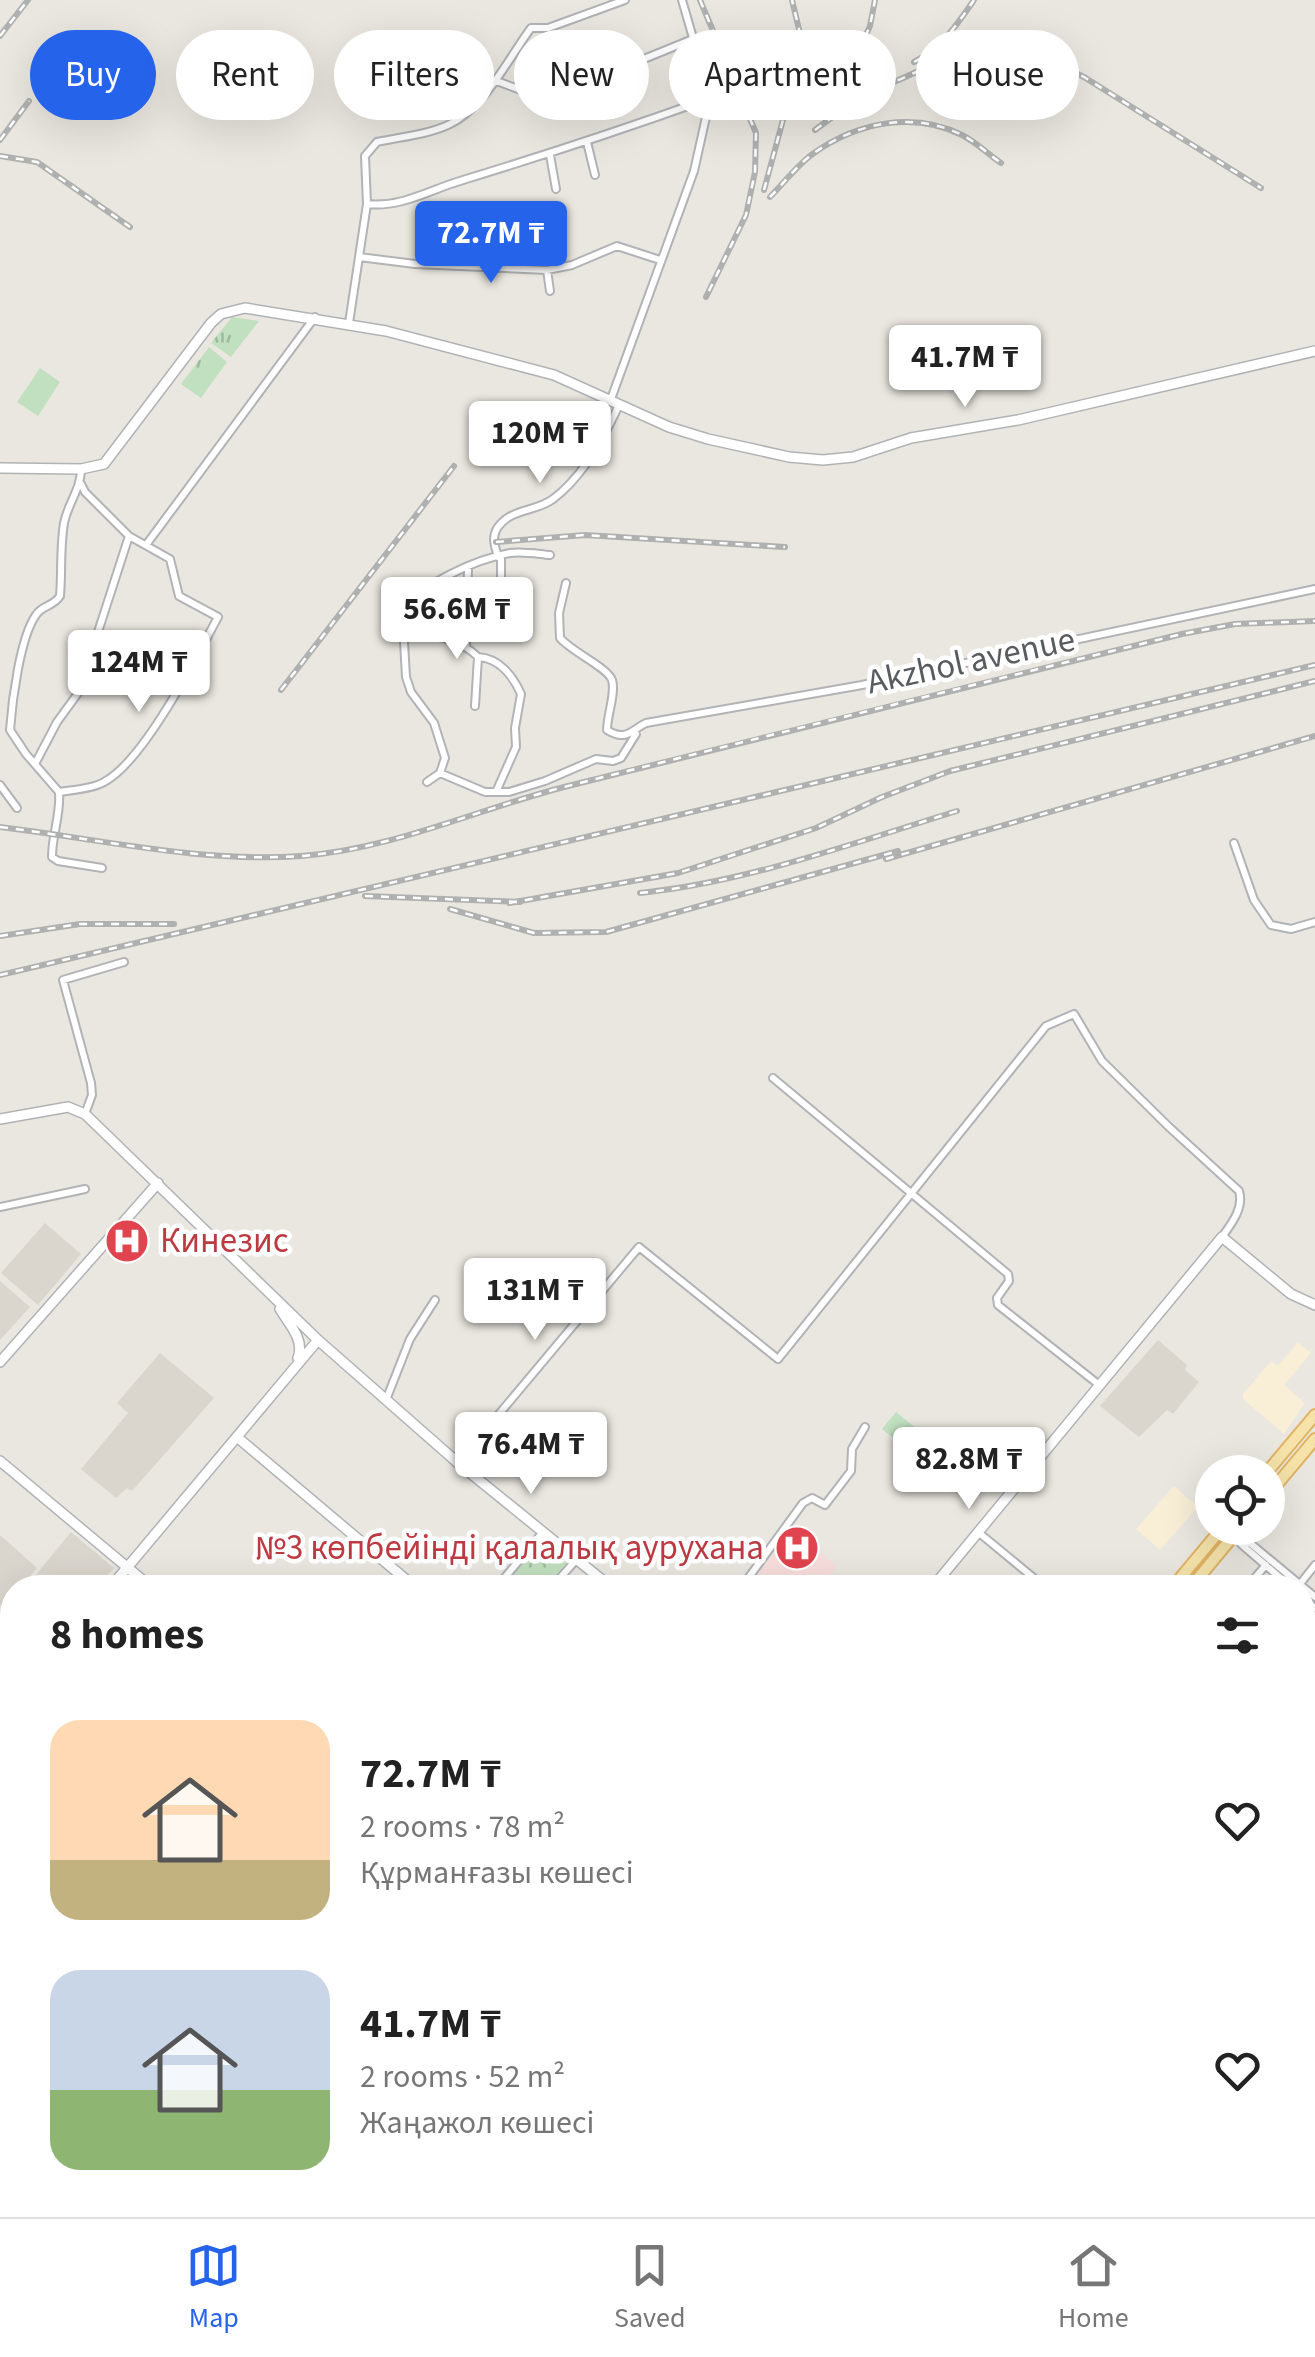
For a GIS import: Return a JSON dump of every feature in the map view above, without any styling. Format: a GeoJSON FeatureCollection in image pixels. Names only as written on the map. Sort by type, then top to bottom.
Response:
{"type":"FeatureCollection","features":[{"type":"Feature","properties":{"kind":"main road"},"geometry":{"type":"LineString","coordinates":[[0,468],[98,468],[142,418],[221,314],[244,308],[350,323],[554,375],[670,428],[708,440],[789,457],[838,460],[911,438],[1018,420],[1315,351]]}},
{"type":"Feature","properties":{"kind":"main road"},"geometry":{"type":"LineString","coordinates":[[0,1119],[48,1108],[81,1112],[318,1340],[458,1463],[596,1575]]}},
{"type":"Feature","properties":{"kind":"main road"},"geometry":{"type":"LineString","coordinates":[[0,1362],[158,1183]]}},
{"type":"Feature","properties":{"kind":"main road"},"geometry":{"type":"LineString","coordinates":[[943,1575],[1222,1236],[1291,1294],[1315,1305]]}},
{"type":"Feature","properties":{"kind":"main road"},"geometry":{"type":"LineString","coordinates":[[271,1294],[300,1344],[301,1351],[289,1374]]}},
{"type":"Feature","properties":{"kind":"main road"},"geometry":{"type":"LineString","coordinates":[[120,1575],[318,1340]]}},
{"type":"Feature","properties":{"kind":"main road"},"geometry":{"type":"LineString","coordinates":[[1281,1455],[1315,1415]]}},
{"type":"Feature","properties":{"kind":"main road"},"geometry":{"type":"LineString","coordinates":[[237,1438],[400,1575]]}},
{"type":"Feature","properties":{"kind":"main road"},"geometry":{"type":"LineString","coordinates":[[1285,1475],[1315,1439]]}},
{"type":"Feature","properties":{"kind":"main road"},"geometry":{"type":"LineString","coordinates":[[1303,1453],[1315,1461]]}},
{"type":"Feature","properties":{"kind":"main road"},"geometry":{"type":"LineString","coordinates":[[0,1460],[137,1575]]}},
{"type":"Feature","properties":{"kind":"main road"},"geometry":{"type":"LineString","coordinates":[[1183,1575],[1208,1545]]}},
{"type":"Feature","properties":{"kind":"main road"},"geometry":{"type":"LineString","coordinates":[[1202,1575],[1230,1545]]}},
{"type":"Feature","properties":{"kind":"street"},"geometry":{"type":"LineString","coordinates":[[625,0],[548,28],[531,28],[494,80],[534,95],[553,96],[669,49]]}},
{"type":"Feature","properties":{"kind":"street"},"geometry":{"type":"LineString","coordinates":[[682,0],[690,30]]}},
{"type":"Feature","properties":{"kind":"street"},"geometry":{"type":"LineString","coordinates":[[368,204],[397,204],[669,113]]}},
{"type":"Feature","properties":{"kind":"street"},"geometry":{"type":"LineString","coordinates":[[350,323],[368,204],[365,156],[377,142],[447,126],[456,120]]}},
{"type":"Feature","properties":{"kind":"street"},"geometry":{"type":"LineString","coordinates":[[490,626],[502,582],[494,540],[497,528],[512,516],[552,500],[568,485],[600,440],[694,171],[705,120]]}},
{"type":"Feature","properties":{"kind":"street"},"geometry":{"type":"LineString","coordinates":[[588,142],[595,175]]}},
{"type":"Feature","properties":{"kind":"street"},"geometry":{"type":"LineString","coordinates":[[550,155],[556,189]]}},
{"type":"Feature","properties":{"kind":"street"},"geometry":{"type":"LineString","coordinates":[[360,257],[415,264],[547,270],[572,265],[617,246],[660,260]]}},
{"type":"Feature","properties":{"kind":"street"},"geometry":{"type":"LineString","coordinates":[[547,270],[550,290]]}},
{"type":"Feature","properties":{"kind":"street"},"geometry":{"type":"LineString","coordinates":[[146,546],[315,317]]}},
{"type":"Feature","properties":{"kind":"street"},"geometry":{"type":"LineString","coordinates":[[59,792],[104,782],[129,760],[174,699],[218,618],[179,596],[170,559],[129,536],[84,492],[82,469]]}},
{"type":"Feature","properties":{"kind":"street"},"geometry":{"type":"LineString","coordinates":[[81,484],[64,522],[60,596],[52,606],[34,616],[12,706],[11,734],[59,792],[52,857],[102,868]]}},
{"type":"Feature","properties":{"kind":"street"},"geometry":{"type":"LineString","coordinates":[[35,764],[93,664],[96,636],[129,536]]}},
{"type":"Feature","properties":{"kind":"street"},"geometry":{"type":"LineString","coordinates":[[399,612],[442,577],[512,552],[550,555]]}},
{"type":"Feature","properties":{"kind":"street"},"geometry":{"type":"LineString","coordinates":[[466,645],[468,569]]}},
{"type":"Feature","properties":{"kind":"street"},"geometry":{"type":"LineString","coordinates":[[566,583],[560,638],[572,651],[610,676],[608,730],[634,733]]}},
{"type":"Feature","properties":{"kind":"street","name":"Akzhol avenue"},"geometry":{"type":"LineString","coordinates":[[495,792],[546,781],[596,759],[620,758],[634,733],[646,723],[862,685],[1315,589]]}},
{"type":"Feature","properties":{"kind":"street"},"geometry":{"type":"LineString","coordinates":[[393,630],[466,645],[478,658],[475,706]]}},
{"type":"Feature","properties":{"kind":"street"},"geometry":{"type":"LineString","coordinates":[[406,634],[406,676],[411,692],[434,723],[445,758],[440,773],[428,782]]}},
{"type":"Feature","properties":{"kind":"street"},"geometry":{"type":"LineString","coordinates":[[440,773],[485,792],[495,792],[516,747],[521,694],[506,670],[489,658],[478,658]]}},
{"type":"Feature","properties":{"kind":"street"},"geometry":{"type":"LineString","coordinates":[[0,786],[17,808]]}},
{"type":"Feature","properties":{"kind":"street"},"geometry":{"type":"LineString","coordinates":[[1234,844],[1254,900],[1271,924],[1291,929],[1315,922]]}},
{"type":"Feature","properties":{"kind":"street"},"geometry":{"type":"LineString","coordinates":[[81,1112],[92,1095],[91,1082],[63,980],[124,962]]}},
{"type":"Feature","properties":{"kind":"street"},"geometry":{"type":"LineString","coordinates":[[458,1463],[639,1247],[778,1359],[1046,1026],[1074,1014],[1108,1066],[1238,1190],[1238,1211],[1222,1236]]}},
{"type":"Feature","properties":{"kind":"street"},"geometry":{"type":"LineString","coordinates":[[773,1078],[1008,1274],[1009,1281],[997,1298],[998,1305],[1098,1384]]}},
{"type":"Feature","properties":{"kind":"street"},"geometry":{"type":"LineString","coordinates":[[0,1207],[85,1190]]}},
{"type":"Feature","properties":{"kind":"street"},"geometry":{"type":"LineString","coordinates":[[386,1400],[410,1339],[435,1300]]}},
{"type":"Feature","properties":{"kind":"street"},"geometry":{"type":"LineString","coordinates":[[750,1575],[803,1503],[812,1498],[824,1505],[851,1471],[852,1449],[865,1427]]}},
{"type":"Feature","properties":{"kind":"street"},"geometry":{"type":"LineString","coordinates":[[507,1575],[543,1532]]}},
{"type":"Feature","properties":{"kind":"street"},"geometry":{"type":"LineString","coordinates":[[978,1532],[1030,1575]]}},
{"type":"Feature","properties":{"kind":"street"},"geometry":{"type":"LineString","coordinates":[[1247,1545],[1280,1575]]}},
{"type":"Feature","properties":{"kind":"street"},"geometry":{"type":"LineString","coordinates":[[1253,1545],[1284,1575]]}},
{"type":"Feature","properties":{"kind":"street"},"geometry":{"type":"LineString","coordinates":[[563,1575],[577,1559]]}},
{"type":"Feature","properties":{"kind":"street"},"geometry":{"type":"LineString","coordinates":[[1257,1575],[1266,1565]]}},
{"type":"Feature","properties":{"kind":"shaded area"},"geometry":{"type":"Polygon","coordinates":[[[45,1223],[81,1254],[38,1305],[1,1273],[45,1223]]]}},
{"type":"Feature","properties":{"kind":"shaded area"},"geometry":{"type":"Polygon","coordinates":[[[0,1281],[30,1307],[0,1340],[0,1281]]]}},
{"type":"Feature","properties":{"kind":"shaded area"},"geometry":{"type":"Polygon","coordinates":[[[1158,1340],[1187,1365],[1185,1370],[1199,1382],[1173,1414],[1167,1410],[1139,1437],[1100,1406],[1158,1340]]]}},
{"type":"Feature","properties":{"kind":"shaded area"},"geometry":{"type":"Polygon","coordinates":[[[1298,1342],[1311,1353],[1284,1385],[1305,1403],[1284,1434],[1243,1399],[1243,1394],[1271,1361],[1278,1366],[1298,1342]]]}},
{"type":"Feature","properties":{"kind":"shaded area"},"geometry":{"type":"Polygon","coordinates":[[[160,1353],[214,1398],[132,1491],[127,1488],[116,1498],[81,1469],[128,1413],[117,1403],[160,1353]]]}},
{"type":"Feature","properties":{"kind":"shaded area"},"geometry":{"type":"Polygon","coordinates":[[[1174,1486],[1195,1504],[1195,1510],[1160,1550],[1136,1529],[1174,1486]]]}},
{"type":"Feature","properties":{"kind":"shaded area","name":"№3 көпбейінді қалалық аурухана"},"geometry":{"type":"Polygon","coordinates":[[[793,1530],[837,1566],[830,1575],[757,1575],[793,1530]]]}},
{"type":"Feature","properties":{"kind":"shaded area"},"geometry":{"type":"Polygon","coordinates":[[[71,1532],[114,1568],[108,1575],[36,1575],[71,1532]]]}},
{"type":"Feature","properties":{"kind":"shaded area"},"geometry":{"type":"Polygon","coordinates":[[[0,1535],[37,1568],[31,1575],[0,1575],[0,1535]]]}},
{"type":"Feature","properties":{"kind":"green space"},"geometry":{"type":"Polygon","coordinates":[[[232,317],[259,321],[231,357],[211,343],[232,317]]]}},
{"type":"Feature","properties":{"kind":"green space"},"geometry":{"type":"Polygon","coordinates":[[[209,347],[227,362],[201,398],[181,384],[209,347]]]}},
{"type":"Feature","properties":{"kind":"green space"},"geometry":{"type":"Polygon","coordinates":[[[40,368],[60,382],[38,416],[17,402],[40,368]]]}},
{"type":"Feature","properties":{"kind":"green space"},"geometry":{"type":"Polygon","coordinates":[[[896,1412],[923,1434],[909,1451],[882,1429],[896,1412]]]}},
{"type":"Feature","properties":{"kind":"green space"},"geometry":{"type":"Polygon","coordinates":[[[540,1540],[567,1562],[556,1575],[511,1575],[540,1540]]]}},
{"type":"Feature","properties":{"kind":"railway"},"geometry":{"type":"LineString","coordinates":[[0,36],[28,0]]}},
{"type":"Feature","properties":{"kind":"railway"},"geometry":{"type":"LineString","coordinates":[[700,0],[756,133],[755,172],[746,215],[706,297]]}},
{"type":"Feature","properties":{"kind":"railway"},"geometry":{"type":"LineString","coordinates":[[764,190],[803,46],[792,0]]}},
{"type":"Feature","properties":{"kind":"railway"},"geometry":{"type":"LineString","coordinates":[[868,30],[875,0]]}},
{"type":"Feature","properties":{"kind":"railway"},"geometry":{"type":"LineString","coordinates":[[914,62],[940,43],[974,0]]}},
{"type":"Feature","properties":{"kind":"railway"},"geometry":{"type":"LineString","coordinates":[[896,81],[943,60],[986,54],[1052,62],[1084,77],[1261,188]]}},
{"type":"Feature","properties":{"kind":"railway"},"geometry":{"type":"LineString","coordinates":[[0,140],[29,101]]}},
{"type":"Feature","properties":{"kind":"railway"},"geometry":{"type":"LineString","coordinates":[[815,130],[828,120]]}},
{"type":"Feature","properties":{"kind":"railway"},"geometry":{"type":"LineString","coordinates":[[770,197],[797,168],[831,142],[886,123],[925,123],[944,128],[967,138],[1001,163]]}},
{"type":"Feature","properties":{"kind":"railway"},"geometry":{"type":"LineString","coordinates":[[0,156],[37,162],[130,227]]}},
{"type":"Feature","properties":{"kind":"railway"},"geometry":{"type":"LineString","coordinates":[[281,690],[454,466]]}},
{"type":"Feature","properties":{"kind":"railway"},"geometry":{"type":"LineString","coordinates":[[496,542],[585,535],[785,547]]}},
{"type":"Feature","properties":{"kind":"railway"},"geometry":{"type":"LineString","coordinates":[[0,827],[226,856],[335,852],[401,837],[564,787],[1182,634],[1235,624],[1315,621]]}},
{"type":"Feature","properties":{"kind":"railway"},"geometry":{"type":"LineString","coordinates":[[0,975],[1315,665]]}},
{"type":"Feature","properties":{"kind":"railway"},"geometry":{"type":"LineString","coordinates":[[509,903],[678,873],[816,828],[950,771],[1315,681]]}},
{"type":"Feature","properties":{"kind":"railway"},"geometry":{"type":"LineString","coordinates":[[886,859],[1315,736]]}},
{"type":"Feature","properties":{"kind":"railway"},"geometry":{"type":"LineString","coordinates":[[640,893],[760,871],[957,811]]}},
{"type":"Feature","properties":{"kind":"railway"},"geometry":{"type":"LineString","coordinates":[[450,909],[534,933],[606,932],[898,851]]}},
{"type":"Feature","properties":{"kind":"railway"},"geometry":{"type":"LineString","coordinates":[[365,896],[520,902]]}},
{"type":"Feature","properties":{"kind":"railway"},"geometry":{"type":"LineString","coordinates":[[0,936],[80,924],[174,924]]}},
{"type":"Feature","properties":{"kind":"place","name":"Кинезис"},"geometry":{"type":"Point","coordinates":[127,1241]}},
{"type":"Feature","properties":{"kind":"place","name":"№3 көпбейінді қалалық аурухана"},"geometry":{"type":"Point","coordinates":[797,1548]}}]}
